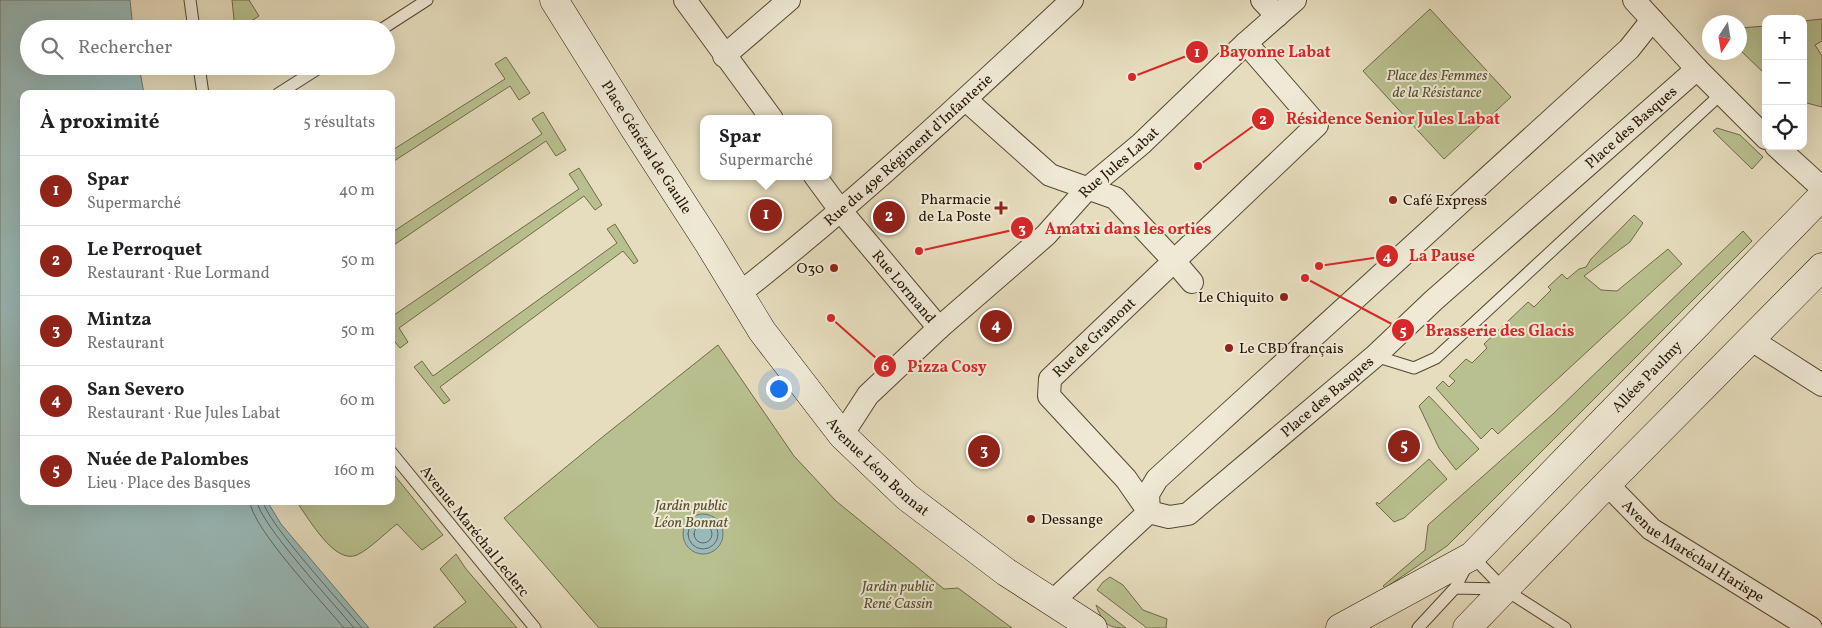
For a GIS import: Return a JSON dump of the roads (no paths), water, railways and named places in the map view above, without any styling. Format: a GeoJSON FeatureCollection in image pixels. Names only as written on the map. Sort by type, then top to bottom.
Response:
{"type":"FeatureCollection","features":[{"type":"Feature","properties":{"kind":"main road","name":"Place Général de Gaulle"},"geometry":{"type":"LineString","coordinates":[[554,0],[740,293]]}},
{"type":"Feature","properties":{"kind":"main road","name":"Allées Paulmy"},"geometry":{"type":"LineString","coordinates":[[1340,628],[1472,556],[1822,196]]}},
{"type":"Feature","properties":{"kind":"main road"},"geometry":{"type":"LineString","coordinates":[[1467,628],[1822,267]]}},
{"type":"Feature","properties":{"kind":"main road","name":"Avenue Léon Bonnat"},"geometry":{"type":"LineString","coordinates":[[740,293],[766,336],[842,435],[907,497],[1006,572],[1093,628]]}},
{"type":"Feature","properties":{"kind":"main road","name":"Avenue Léon Bonnat"},"geometry":{"type":"LineString","coordinates":[[1053,602],[1071,628]]}},
{"type":"Feature","properties":{"kind":"street"},"geometry":{"type":"LineString","coordinates":[[685,0],[724,56],[769,115]]}},
{"type":"Feature","properties":{"kind":"street"},"geometry":{"type":"LineString","coordinates":[[724,56],[789,0]]}},
{"type":"Feature","properties":{"kind":"street","name":"Rue du 49e Régiment d'Infanterie"},"geometry":{"type":"LineString","coordinates":[[740,293],[840,210],[966,100],[1072,0]]}},
{"type":"Feature","properties":{"kind":"street","name":"Rue Jules Labat"},"geometry":{"type":"LineString","coordinates":[[842,435],[868,395],[939,328],[1046,235],[1087,188],[1141,144],[1246,43],[1270,8],[1295,0]]}},
{"type":"Feature","properties":{"kind":"street"},"geometry":{"type":"LineString","coordinates":[[1634,0],[1697,69],[1762,134]]}},
{"type":"Feature","properties":{"kind":"street"},"geometry":{"type":"LineString","coordinates":[[1053,602],[1148,512],[1148,494],[1157,479],[1629,49],[1652,20]]}},
{"type":"Feature","properties":{"kind":"street","name":"Rue de Gramont"},"geometry":{"type":"LineString","coordinates":[[1148,512],[1126,479],[1049,396],[1050,379],[1317,125],[1246,43]]}},
{"type":"Feature","properties":{"kind":"street","name":"Place des Basques"},"geometry":{"type":"LineString","coordinates":[[1148,512],[1168,517],[1188,514],[1375,356],[1434,300],[1697,69]]}},
{"type":"Feature","properties":{"kind":"street"},"geometry":{"type":"LineString","coordinates":[[966,100],[1050,175],[1115,198],[1192,282]]}},
{"type":"Feature","properties":{"kind":"street"},"geometry":{"type":"LineString","coordinates":[[1780,150],[1822,188]]}},
{"type":"Feature","properties":{"kind":"street","name":"Rue Lormand"},"geometry":{"type":"LineString","coordinates":[[818,180],[840,210],[939,328]]}},
{"type":"Feature","properties":{"kind":"street"},"geometry":{"type":"LineString","coordinates":[[1750,339],[1822,385]]}},
{"type":"Feature","properties":{"kind":"street","name":"Avenue Maréchal Harispe"},"geometry":{"type":"LineString","coordinates":[[1607,484],[1651,528],[1811,628]]}},
{"type":"Feature","properties":{"kind":"lane"},"geometry":{"type":"LineString","coordinates":[[190,0],[193,20]]}},
{"type":"Feature","properties":{"kind":"lane"},"geometry":{"type":"LineString","coordinates":[[395,21],[427,0]]}},
{"type":"Feature","properties":{"kind":"lane"},"geometry":{"type":"LineString","coordinates":[[200,75],[202,90]]}},
{"type":"Feature","properties":{"kind":"lane"},"geometry":{"type":"LineString","coordinates":[[284,90],[308,75]]}},
{"type":"Feature","properties":{"kind":"lane"},"geometry":{"type":"LineString","coordinates":[[1375,356],[1414,368],[1436,358],[1721,94]]}},
{"type":"Feature","properties":{"kind":"lane","name":"Avenue Maréchal Leclerc"},"geometry":{"type":"LineString","coordinates":[[395,457],[535,628]]}},
{"type":"Feature","properties":{"kind":"lane"},"geometry":{"type":"LineString","coordinates":[[1472,556],[1504,589],[1565,628]]}},
{"type":"Feature","properties":{"kind":"lane","name":"Allées Paulmy"},"geometry":{"type":"LineString","coordinates":[[1418,628],[1455,588],[1472,556]]}},
{"type":"Feature","properties":{"kind":"lane"},"geometry":{"type":"LineString","coordinates":[[1455,588],[1504,589]]}},
{"type":"Feature","properties":{"kind":"water"},"geometry":{"type":"Polygon","coordinates":[[[0,0],[130,0],[132,20],[20,20],[20,75],[141,75],[143,90],[20,90],[20,505],[269,505],[281,524],[369,628],[0,628],[0,0]]]}},
{"type":"Feature","properties":{"kind":"water"},"geometry":{"type":"Polygon","coordinates":[[[707,514],[714,517],[720,523],[723,534],[722,542],[714,551],[707,554],[699,554],[692,551],[684,542],[683,530],[686,523],[695,515],[707,514]]]}},
{"type":"Feature","properties":{"kind":"place","name":"Bayonne Labat"},"geometry":{"type":"Point","coordinates":[1132,77]}},
{"type":"Feature","properties":{"kind":"place","name":"Résidence Senior Jules Labat"},"geometry":{"type":"Point","coordinates":[1198,166]}},
{"type":"Feature","properties":{"kind":"place","name":"Café Express"},"geometry":{"type":"Point","coordinates":[1393,200]}},
{"type":"Feature","properties":{"kind":"place","name":"Pharmacie de La Poste"},"geometry":{"type":"Point","coordinates":[1001,208]}},
{"type":"Feature","properties":{"kind":"place","name":"Spar"},"geometry":{"type":"Point","coordinates":[766,215]}},
{"type":"Feature","properties":{"kind":"place","name":"Le Perroquet"},"geometry":{"type":"Point","coordinates":[889,217]}},
{"type":"Feature","properties":{"kind":"place","name":"Amatxi dans les orties"},"geometry":{"type":"Point","coordinates":[919,251]}},
{"type":"Feature","properties":{"kind":"place","name":"La Pause"},"geometry":{"type":"Point","coordinates":[1319,266]}},
{"type":"Feature","properties":{"kind":"place","name":"O30"},"geometry":{"type":"Point","coordinates":[834,268]}},
{"type":"Feature","properties":{"kind":"place","name":"Brasserie des Glacis"},"geometry":{"type":"Point","coordinates":[1305,278]}},
{"type":"Feature","properties":{"kind":"place","name":"Le Chiquito"},"geometry":{"type":"Point","coordinates":[1284,297]}},
{"type":"Feature","properties":{"kind":"place","name":"Pizza Cosy"},"geometry":{"type":"Point","coordinates":[831,318]}},
{"type":"Feature","properties":{"kind":"place","name":"San Severo"},"geometry":{"type":"Point","coordinates":[996,326]}},
{"type":"Feature","properties":{"kind":"place","name":"Le CBD français"},"geometry":{"type":"Point","coordinates":[1229,348]}},
{"type":"Feature","properties":{"kind":"place","name":"Nuée de Palombes"},"geometry":{"type":"Point","coordinates":[1404,446]}},
{"type":"Feature","properties":{"kind":"place","name":"Mintza"},"geometry":{"type":"Point","coordinates":[984,451]}},
{"type":"Feature","properties":{"kind":"place","name":"Dessange"},"geometry":{"type":"Point","coordinates":[1031,519]}},
{"type":"Feature","properties":{"kind":"park label","name":"Place des Femmes de la Résistance"},"geometry":{"type":"Point","coordinates":[1437,84]}},
{"type":"Feature","properties":{"kind":"park label","name":"Jardin public Léon Bonnat"},"geometry":{"type":"Point","coordinates":[691,514]}},
{"type":"Feature","properties":{"kind":"park label","name":"Jardin public René Cassin"},"geometry":{"type":"Point","coordinates":[898,594]}}]}
